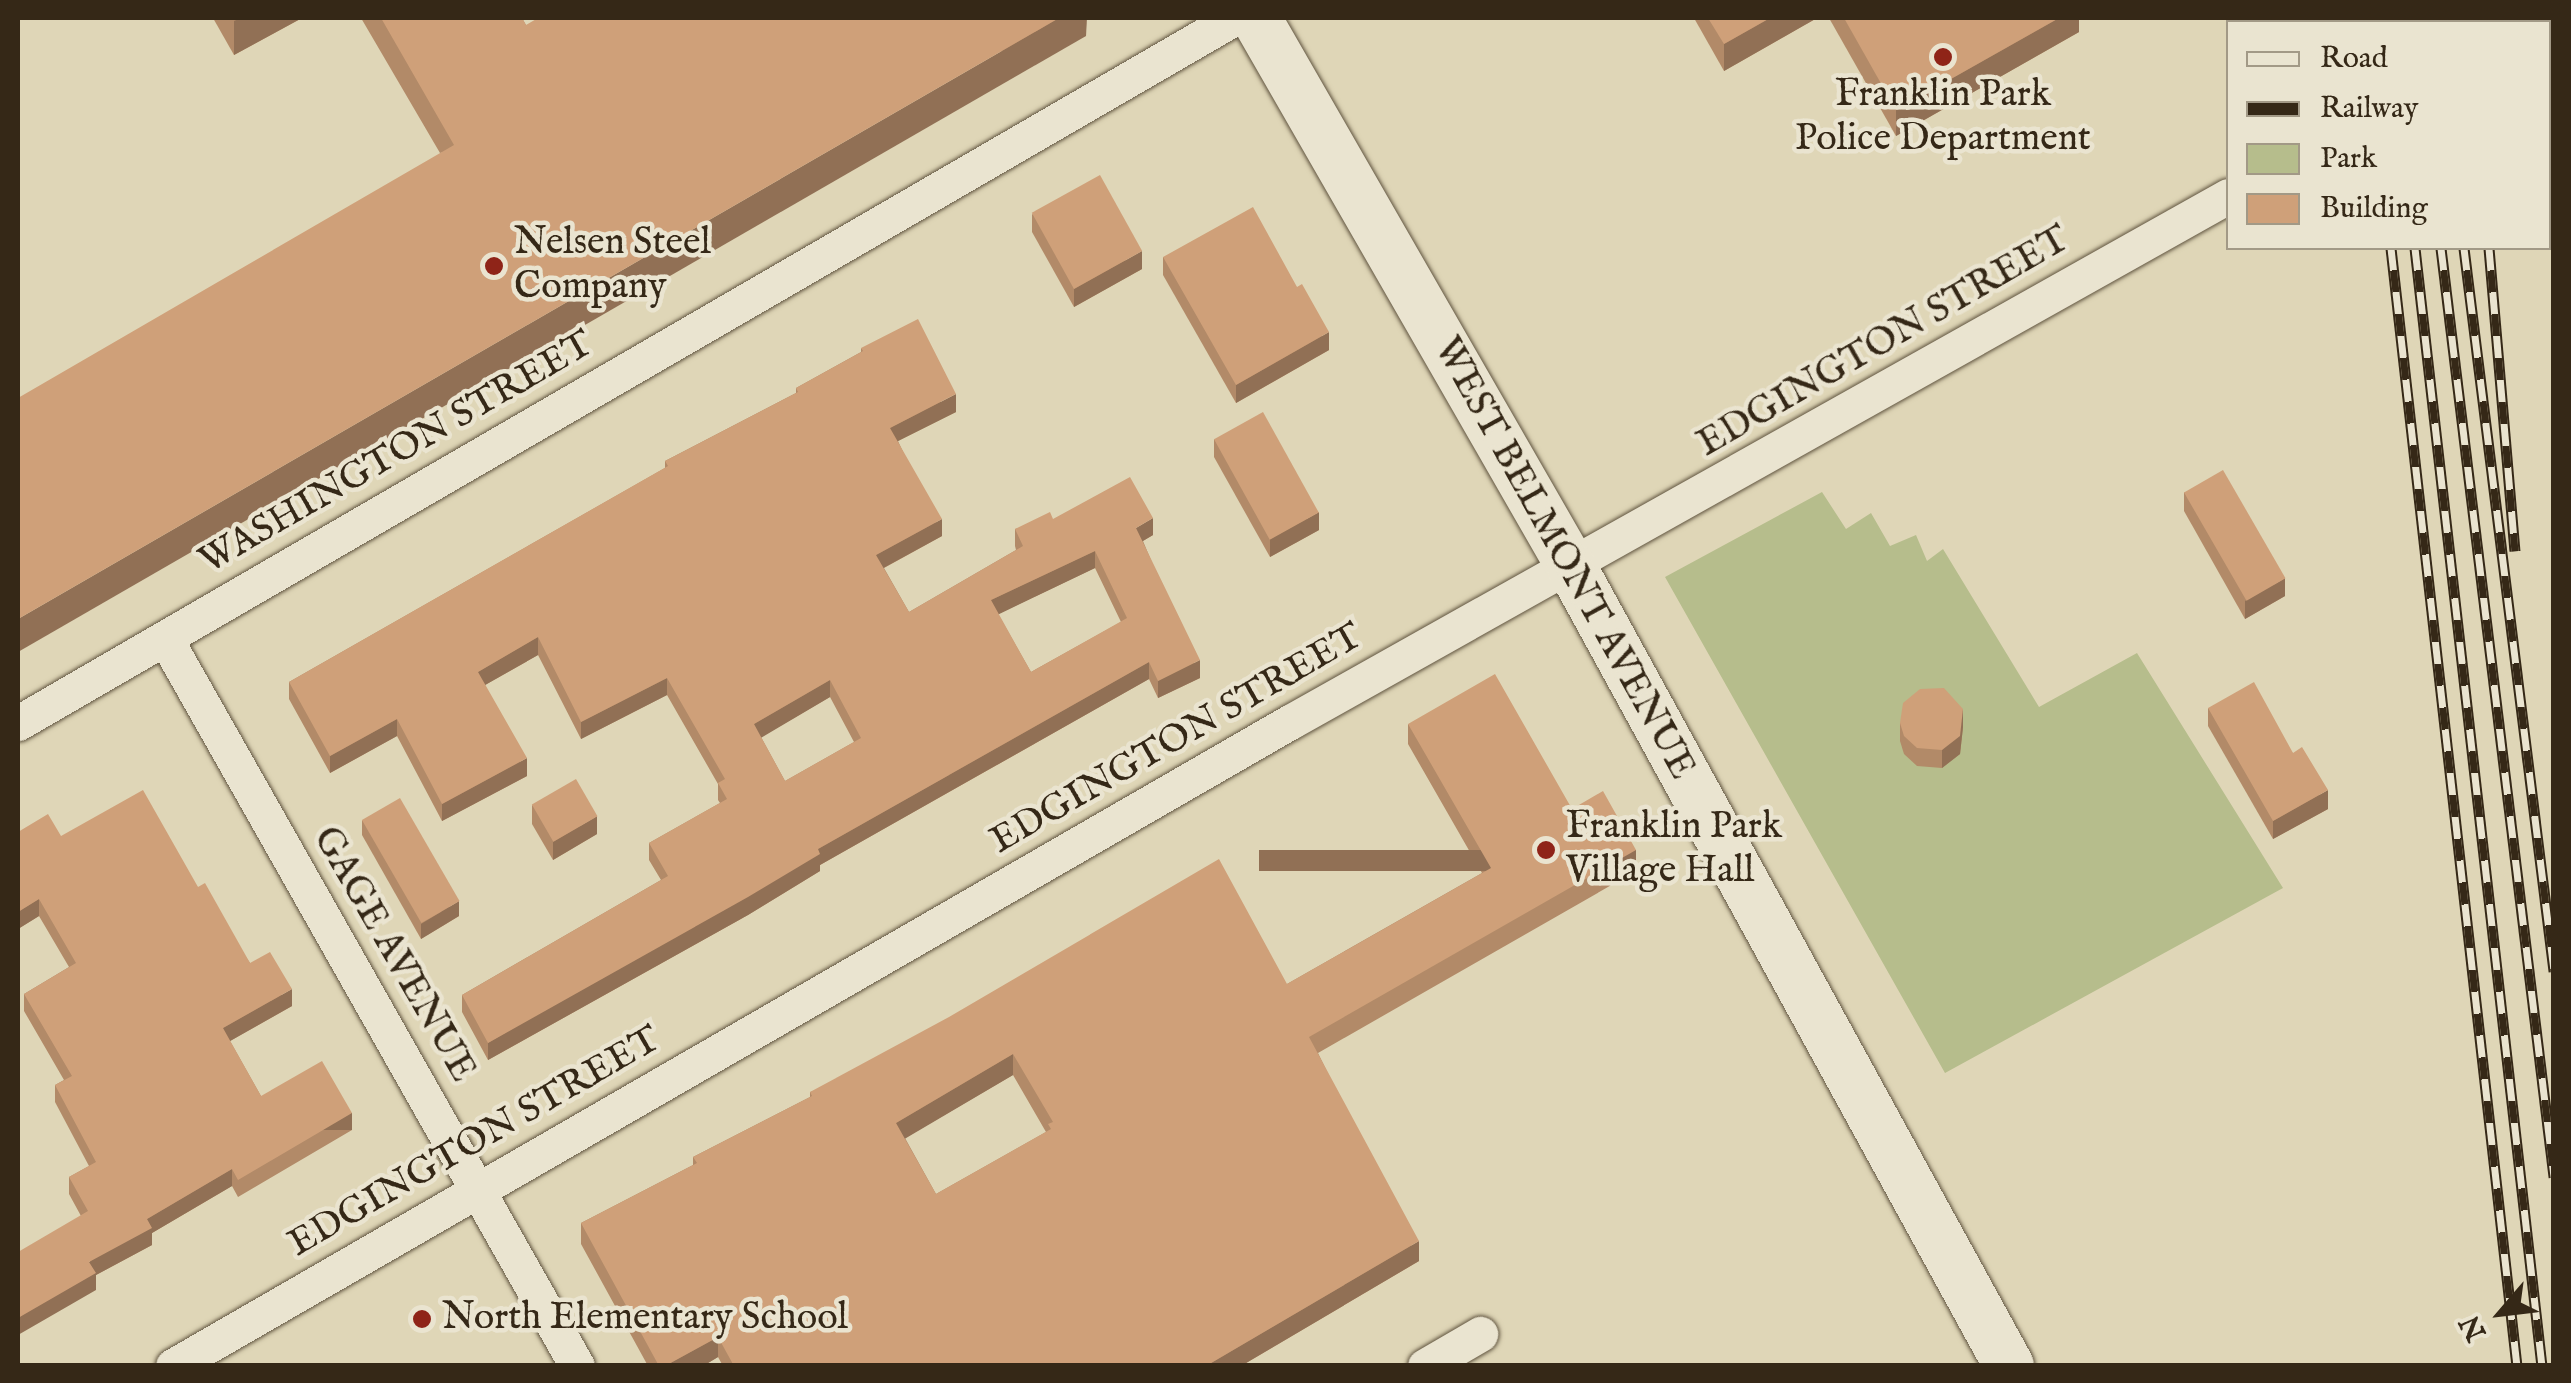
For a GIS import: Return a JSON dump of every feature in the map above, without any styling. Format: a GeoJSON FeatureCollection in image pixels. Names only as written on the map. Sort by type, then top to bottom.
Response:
{"type":"FeatureCollection","features":[{"type":"Feature","properties":{"kind":"main road","name":"WEST BELMONT AVENUE"},"geometry":{"type":"LineString","coordinates":[[1256,18],[1572,568],[2009,1366]]}},
{"type":"Feature","properties":{"kind":"street","name":"WASHINGTON STREET"},"geometry":{"type":"LineString","coordinates":[[18,723],[1234,18]]}},
{"type":"Feature","properties":{"kind":"street","name":"EDGINGTON STREET"},"geometry":{"type":"LineString","coordinates":[[173,1366],[1290,722],[1572,568],[2226,197]]}},
{"type":"Feature","properties":{"kind":"street","name":"GAGE AVENUE"},"geometry":{"type":"LineString","coordinates":[[165,638],[576,1366]]}},
{"type":"Feature","properties":{"kind":"street"},"geometry":{"type":"LineString","coordinates":[[1425,1366],[1480,1334]]}},
{"type":"Feature","properties":{"kind":"green space"},"geometry":{"type":"Polygon","coordinates":[[[1822,492],[1846,529],[1871,513],[1890,546],[1916,535],[1927,561],[1943,549],[2039,707],[2137,653],[2283,888],[1945,1073],[1665,577],[1822,492]]]}},
{"type":"Feature","properties":{"kind":"building","name":"Nelsen Steel Company"},"geometry":{"type":"Polygon","coordinates":[[[381,18],[522,18],[526,25],[538,18],[1059,18],[18,619],[18,398],[454,145],[381,18]]]}},
{"type":"Feature","properties":{"kind":"building"},"geometry":{"type":"Polygon","coordinates":[[[1708,18],[1770,18],[1724,44],[1708,18]]]}},
{"type":"Feature","properties":{"kind":"building","name":"Franklin Park Police Department"},"geometry":{"type":"Polygon","coordinates":[[[1844,18],[2059,18],[1896,110],[1844,18]]]}},
{"type":"Feature","properties":{"kind":"building"},"geometry":{"type":"Polygon","coordinates":[[[1100,175],[1142,251],[1074,289],[1032,213],[1100,175]]]}},
{"type":"Feature","properties":{"kind":"building"},"geometry":{"type":"Polygon","coordinates":[[[1253,207],[1297,287],[1302,284],[1329,332],[1236,385],[1163,257],[1253,207]]]}},
{"type":"Feature","properties":{"kind":"building"},"geometry":{"type":"Polygon","coordinates":[[[918,319],[956,394],[890,428],[942,519],[876,555],[909,612],[1023,546],[1015,529],[1050,512],[1053,519],[1130,477],[1153,518],[1136,528],[1200,660],[1158,681],[1149,662],[818,849],[820,854],[748,897],[488,1043],[462,995],[668,876],[649,843],[727,799],[718,783],[725,779],[667,678],[581,722],[538,637],[478,672],[527,758],[442,804],[397,719],[330,756],[289,682],[668,466],[665,461],[798,392],[796,388],[863,351],[861,348],[918,319]],[[1095,551],[991,600],[1031,672],[1127,618],[1095,551]],[[830,680],[754,724],[785,781],[861,738],[830,680]]]}},
{"type":"Feature","properties":{"kind":"building"},"geometry":{"type":"Polygon","coordinates":[[[1263,412],[1319,513],[1270,540],[1214,439],[1263,412]]]}},
{"type":"Feature","properties":{"kind":"building"},"geometry":{"type":"Polygon","coordinates":[[[2223,470],[2286,578],[2247,601],[2184,493],[2223,470]]]}},
{"type":"Feature","properties":{"kind":"building"},"geometry":{"type":"Polygon","coordinates":[[[1495,674],[1572,809],[1603,791],[1636,850],[1309,1037],[1419,1241],[1206,1366],[734,1366],[718,1337],[659,1366],[581,1223],[697,1163],[693,1157],[812,1096],[810,1092],[949,1017],[1219,859],[1287,984],[1491,868],[1408,724],[1495,674]],[[1013,1054],[896,1123],[936,1194],[1051,1129],[1048,1124],[1053,1122],[1013,1054]]]}},
{"type":"Feature","properties":{"kind":"building"},"geometry":{"type":"Polygon","coordinates":[[[2254,682],[2293,753],[2302,747],[2328,790],[2273,821],[2208,708],[2254,682]]]}},
{"type":"Feature","properties":{"kind":"building"},"geometry":{"type":"Polygon","coordinates":[[[1944,688],[1963,709],[1960,736],[1942,750],[1917,748],[1904,736],[1900,723],[1903,703],[1920,689],[1944,688]]]}},
{"type":"Feature","properties":{"kind":"building"},"geometry":{"type":"Polygon","coordinates":[[[576,779],[598,816],[553,842],[532,804],[576,779]]]}},
{"type":"Feature","properties":{"kind":"building"},"geometry":{"type":"Polygon","coordinates":[[[143,790],[198,887],[205,883],[250,963],[270,952],[292,989],[223,1028],[261,1096],[322,1061],[352,1113],[238,1180],[232,1169],[147,1219],[152,1228],[89,1262],[96,1273],[18,1318],[18,1252],[88,1211],[69,1177],[96,1162],[55,1085],[72,1076],[24,994],[76,963],[39,899],[18,912],[18,832],[48,814],[61,836],[143,790]]]}},
{"type":"Feature","properties":{"kind":"building"},"geometry":{"type":"Polygon","coordinates":[[[400,798],[460,901],[421,923],[362,820],[400,798]]]}},
{"type":"Feature","properties":{"kind":"railway"},"geometry":{"type":"LineString","coordinates":[[2391,250],[2517,1366]]}},
{"type":"Feature","properties":{"kind":"railway"},"geometry":{"type":"LineString","coordinates":[[2415,250],[2542,1366]]}},
{"type":"Feature","properties":{"kind":"railway"},"geometry":{"type":"LineString","coordinates":[[2441,250],[2554,1177]]}},
{"type":"Feature","properties":{"kind":"railway"},"geometry":{"type":"LineString","coordinates":[[2464,250],[2554,971]]}},
{"type":"Feature","properties":{"kind":"railway"},"geometry":{"type":"LineString","coordinates":[[2489,250],[2515,551]]}},
{"type":"Feature","properties":{"kind":"place","name":"Franklin Park Police Department"},"geometry":{"type":"Point","coordinates":[1943,57]}},
{"type":"Feature","properties":{"kind":"place","name":"Nelsen Steel Company"},"geometry":{"type":"Point","coordinates":[494,266]}},
{"type":"Feature","properties":{"kind":"place","name":"Franklin Park Village Hall"},"geometry":{"type":"Point","coordinates":[1546,850]}},
{"type":"Feature","properties":{"kind":"place","name":"North Elementary School"},"geometry":{"type":"Point","coordinates":[422,1319]}}]}
